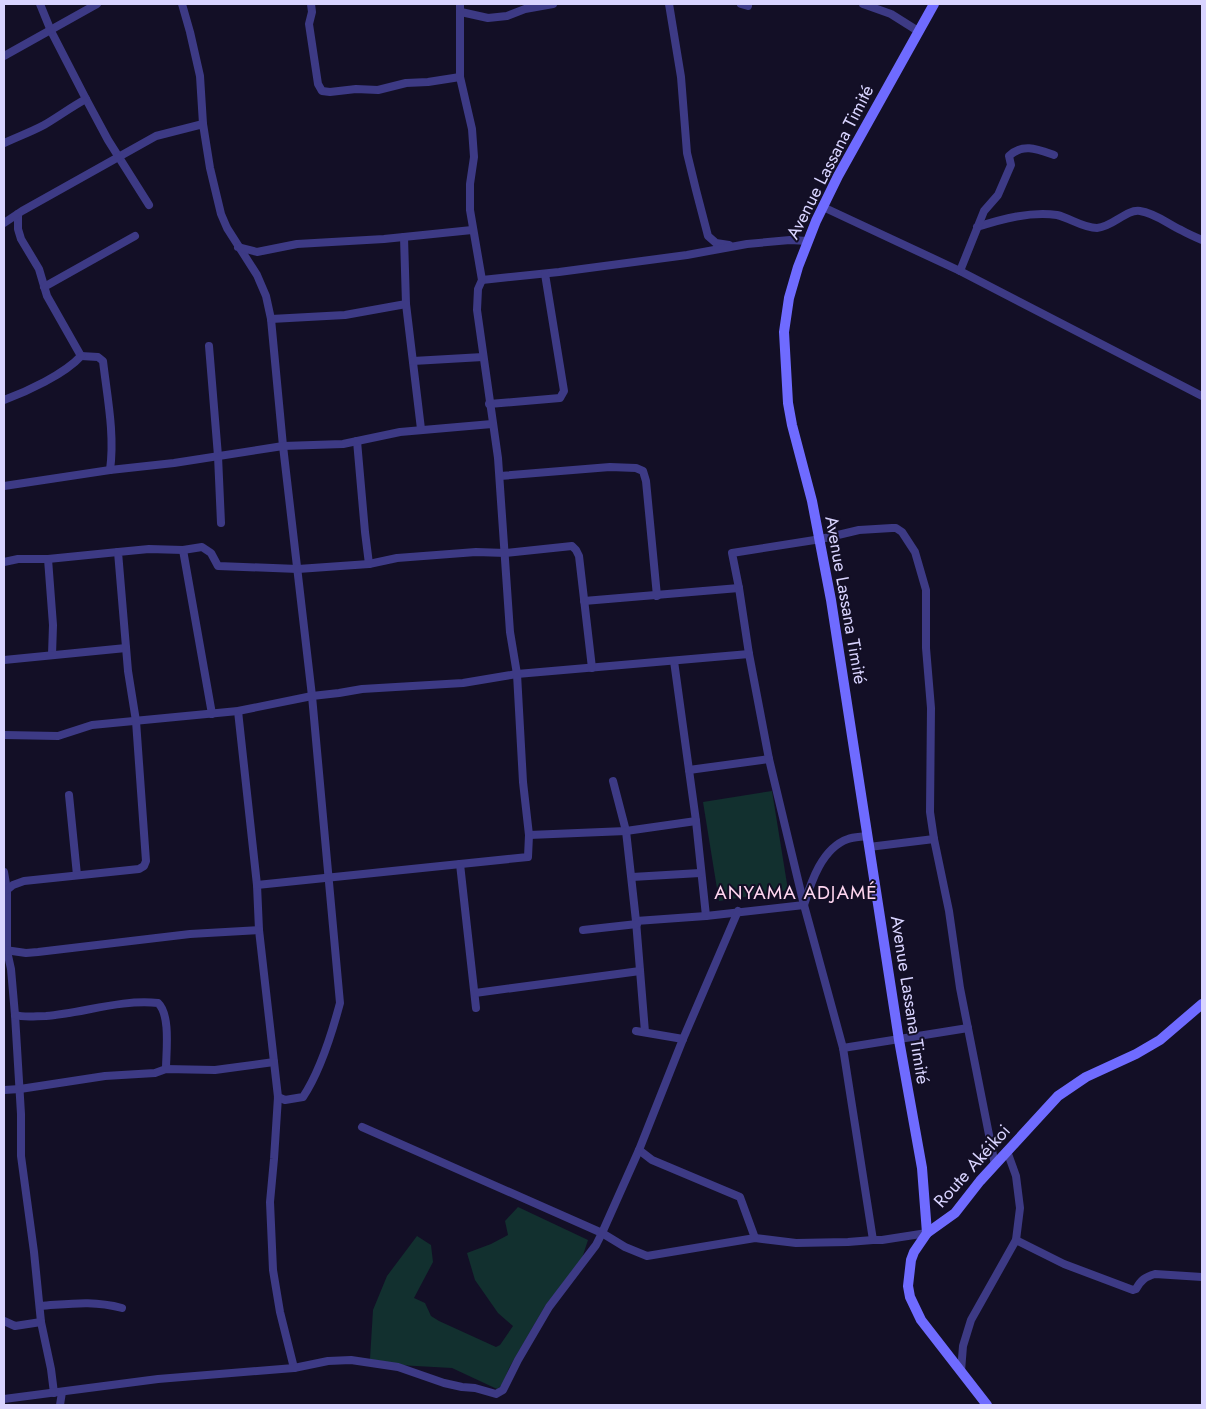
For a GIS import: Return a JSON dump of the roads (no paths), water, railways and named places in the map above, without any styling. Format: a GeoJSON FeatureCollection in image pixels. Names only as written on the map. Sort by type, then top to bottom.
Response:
{"type":"FeatureCollection","features":[{"type":"Feature","properties":{"kind":"street"},"geometry":{"type":"LineString","coordinates":[[40,4],[51,31],[108,140],[149,204]]}},
{"type":"Feature","properties":{"kind":"street"},"geometry":{"type":"LineString","coordinates":[[4,56],[97,4]]}},
{"type":"Feature","properties":{"kind":"street"},"geometry":{"type":"LineString","coordinates":[[182,4],[200,76],[203,124],[210,168],[221,214],[238,247],[257,275],[266,296],[271,320],[330,878],[340,1003],[334,1028],[310,1087],[303,1097],[285,1100],[278,1097]]}},
{"type":"Feature","properties":{"kind":"street"},"geometry":{"type":"LineString","coordinates":[[311,4],[312,12],[309,24],[318,84],[322,91],[330,92],[356,88],[378,90],[406,83],[460,77]]}},
{"type":"Feature","properties":{"kind":"street"},"geometry":{"type":"LineString","coordinates":[[257,885],[528,857],[517,674],[510,632],[500,476],[476,299],[482,280],[472,230],[469,196],[474,157],[472,128],[460,77],[461,8],[488,18],[508,16],[525,8],[552,4]]}},
{"type":"Feature","properties":{"kind":"street"},"geometry":{"type":"LineString","coordinates":[[669,4],[681,77],[688,153],[706,229],[712,241],[736,246]]}},
{"type":"Feature","properties":{"kind":"street"},"geometry":{"type":"LineString","coordinates":[[863,4],[891,14],[918,31]]}},
{"type":"Feature","properties":{"kind":"street","name":"Avenue Lassana Timité"},"geometry":{"type":"LineString","coordinates":[[927,1233],[922,1168],[899,1040],[821,539],[788,403],[784,332],[789,298],[798,267],[823,207],[838,176],[934,4]]}},
{"type":"Feature","properties":{"kind":"street"},"geometry":{"type":"LineString","coordinates":[[4,143],[44,125],[86,99]]}},
{"type":"Feature","properties":{"kind":"street"},"geometry":{"type":"LineString","coordinates":[[4,223],[156,136],[203,124]]}},
{"type":"Feature","properties":{"kind":"street"},"geometry":{"type":"LineString","coordinates":[[960,271],[984,211],[998,195],[1011,165],[1009,156],[1017,150],[1026,147],[1054,155]]}},
{"type":"Feature","properties":{"kind":"street"},"geometry":{"type":"LineString","coordinates":[[823,207],[960,271],[1202,396]]}},
{"type":"Feature","properties":{"kind":"street"},"geometry":{"type":"LineString","coordinates":[[977,227],[1031,214],[1045,214],[1097,228],[1113,223],[1135,210],[1152,214],[1202,240]]}},
{"type":"Feature","properties":{"kind":"street"},"geometry":{"type":"LineString","coordinates":[[18,214],[20,234],[39,269],[48,296],[81,356]]}},
{"type":"Feature","properties":{"kind":"street"},"geometry":{"type":"LineString","coordinates":[[238,247],[257,252],[297,244],[404,237],[472,230]]}},
{"type":"Feature","properties":{"kind":"street"},"geometry":{"type":"LineString","coordinates":[[44,287],[135,236]]}},
{"type":"Feature","properties":{"kind":"street"},"geometry":{"type":"LineString","coordinates":[[404,237],[406,304],[421,430]]}},
{"type":"Feature","properties":{"kind":"street"},"geometry":{"type":"LineString","coordinates":[[482,280],[545,274],[687,255],[736,246],[790,240],[808,241]]}},
{"type":"Feature","properties":{"kind":"street"},"geometry":{"type":"LineString","coordinates":[[490,404],[552,399],[560,398],[563,395],[564,391],[545,274]]}},
{"type":"Feature","properties":{"kind":"street"},"geometry":{"type":"LineString","coordinates":[[271,320],[345,315],[406,304]]}},
{"type":"Feature","properties":{"kind":"street"},"geometry":{"type":"LineString","coordinates":[[209,346],[218,456],[221,523]]}},
{"type":"Feature","properties":{"kind":"street"},"geometry":{"type":"LineString","coordinates":[[4,400],[64,370],[81,356]]}},
{"type":"Feature","properties":{"kind":"street"},"geometry":{"type":"LineString","coordinates":[[81,356],[98,358],[103,361],[111,438],[112,458],[110,470]]}},
{"type":"Feature","properties":{"kind":"street"},"geometry":{"type":"LineString","coordinates":[[413,361],[483,356]]}},
{"type":"Feature","properties":{"kind":"street"},"geometry":{"type":"LineString","coordinates":[[4,486],[283,446],[328,445],[421,430],[492,424]]}},
{"type":"Feature","properties":{"kind":"street"},"geometry":{"type":"LineString","coordinates":[[357,441],[369,564]]}},
{"type":"Feature","properties":{"kind":"street"},"geometry":{"type":"LineString","coordinates":[[500,476],[610,467],[636,468],[643,471],[646,481],[657,596]]}},
{"type":"Feature","properties":{"kind":"street"},"geometry":{"type":"LineString","coordinates":[[873,1240],[843,1048],[804,905],[769,758],[732,553],[821,539],[859,530],[896,528],[906,537],[914,552],[926,590],[926,648],[931,708],[930,812],[949,911],[960,988],[995,1165]]}},
{"type":"Feature","properties":{"kind":"street"},"geometry":{"type":"LineString","coordinates":[[4,562],[25,558],[48,559],[149,549],[183,550],[202,547],[211,553],[218,566],[298,569],[369,564],[397,558],[476,552],[506,553],[572,546],[579,556],[592,668]]}},
{"type":"Feature","properties":{"kind":"street"},"geometry":{"type":"LineString","coordinates":[[183,550],[212,714]]}},
{"type":"Feature","properties":{"kind":"street"},"geometry":{"type":"LineString","coordinates":[[7,890],[13,885],[24,881],[139,869],[144,866],[146,861],[136,721],[126,648],[118,552]]}},
{"type":"Feature","properties":{"kind":"street"},"geometry":{"type":"LineString","coordinates":[[48,559],[53,625],[52,655]]}},
{"type":"Feature","properties":{"kind":"street"},"geometry":{"type":"LineString","coordinates":[[584,601],[739,588]]}},
{"type":"Feature","properties":{"kind":"street"},"geometry":{"type":"LineString","coordinates":[[4,660],[126,648]]}},
{"type":"Feature","properties":{"kind":"street"},"geometry":{"type":"LineString","coordinates":[[4,735],[58,736],[92,725],[238,711],[312,696],[362,689],[463,683],[517,674],[749,654]]}},
{"type":"Feature","properties":{"kind":"street"},"geometry":{"type":"LineString","coordinates":[[674,661],[696,821],[706,916]]}},
{"type":"Feature","properties":{"kind":"street"},"geometry":{"type":"LineString","coordinates":[[238,711],[257,885],[259,930],[278,1097],[270,1202],[273,1270],[280,1312],[294,1368]]}},
{"type":"Feature","properties":{"kind":"street"},"geometry":{"type":"LineString","coordinates":[[689,770],[769,758]]}},
{"type":"Feature","properties":{"kind":"street"},"geometry":{"type":"LineString","coordinates":[[613,781],[626,831],[646,1032]]}},
{"type":"Feature","properties":{"kind":"street"},"geometry":{"type":"LineString","coordinates":[[69,795],[77,875]]}},
{"type":"Feature","properties":{"kind":"street"},"geometry":{"type":"LineString","coordinates":[[528,835],[626,831],[696,821]]}},
{"type":"Feature","properties":{"kind":"street"},"geometry":{"type":"LineString","coordinates":[[804,905],[812,881],[832,849],[847,839],[867,836]]}},
{"type":"Feature","properties":{"kind":"street"},"geometry":{"type":"LineString","coordinates":[[869,848],[934,839]]}},
{"type":"Feature","properties":{"kind":"street"},"geometry":{"type":"LineString","coordinates":[[460,864],[476,1008]]}},
{"type":"Feature","properties":{"kind":"street"},"geometry":{"type":"LineString","coordinates":[[4,872],[7,890],[5,950],[12,976],[15,1015],[20,1089],[20,1149],[41,1322],[60,1405]]}},
{"type":"Feature","properties":{"kind":"street"},"geometry":{"type":"LineString","coordinates":[[632,877],[700,873]]}},
{"type":"Feature","properties":{"kind":"street"},"geometry":{"type":"LineString","coordinates":[[583,930],[636,922],[804,905]]}},
{"type":"Feature","properties":{"kind":"street"},"geometry":{"type":"LineString","coordinates":[[4,1399],[158,1379],[294,1368],[328,1361],[350,1360],[378,1363],[418,1372],[444,1383],[475,1388],[496,1394],[503,1390],[549,1307],[596,1245],[602,1233],[639,1150],[683,1039],[738,912]]}},
{"type":"Feature","properties":{"kind":"street"},"geometry":{"type":"LineString","coordinates":[[5,950],[26,953],[190,934],[259,930]]}},
{"type":"Feature","properties":{"kind":"street"},"geometry":{"type":"LineString","coordinates":[[475,993],[640,972]]}},
{"type":"Feature","properties":{"kind":"street"},"geometry":{"type":"LineString","coordinates":[[15,1015],[66,1014],[92,1008],[158,1004],[161,1006],[166,1017],[166,1070]]}},
{"type":"Feature","properties":{"kind":"street","name":"Route Akéikoi"},"geometry":{"type":"LineString","coordinates":[[987,1405],[921,1320],[910,1297],[908,1286],[911,1260],[927,1233],[955,1213],[1007,1151],[1047,1107],[1065,1091],[1086,1078],[1160,1040],[1202,1004]]}},
{"type":"Feature","properties":{"kind":"street"},"geometry":{"type":"LineString","coordinates":[[843,1048],[968,1028]]}},
{"type":"Feature","properties":{"kind":"street"},"geometry":{"type":"LineString","coordinates":[[636,1031],[683,1039]]}},
{"type":"Feature","properties":{"kind":"street"},"geometry":{"type":"LineString","coordinates":[[4,1090],[105,1076],[155,1073],[166,1070],[215,1070],[274,1062]]}},
{"type":"Feature","properties":{"kind":"street"},"geometry":{"type":"LineString","coordinates":[[362,1128],[602,1233],[625,1247],[647,1256],[755,1238],[796,1243],[848,1242],[882,1240],[927,1233]]}},
{"type":"Feature","properties":{"kind":"street"},"geometry":{"type":"LineString","coordinates":[[639,1150],[652,1160],[740,1198],[755,1238]]}},
{"type":"Feature","properties":{"kind":"street"},"geometry":{"type":"LineString","coordinates":[[961,1371],[963,1346],[971,1320],[1016,1240],[1020,1208],[1016,1176],[1007,1151]]}},
{"type":"Feature","properties":{"kind":"street"},"geometry":{"type":"LineString","coordinates":[[1016,1240],[1064,1264],[1133,1290],[1136,1289],[1142,1280],[1155,1274],[1202,1277]]}},
{"type":"Feature","properties":{"kind":"street"},"geometry":{"type":"LineString","coordinates":[[40,1306],[90,1302],[105,1303],[122,1308]]}},
{"type":"Feature","properties":{"kind":"street"},"geometry":{"type":"LineString","coordinates":[[4,1321],[15,1326],[41,1322]]}},
{"type":"Feature","properties":{"kind":"district","name":"ANYAMA ADJAMÉ"},"geometry":{"type":"Point","coordinates":[796,892]}}]}
